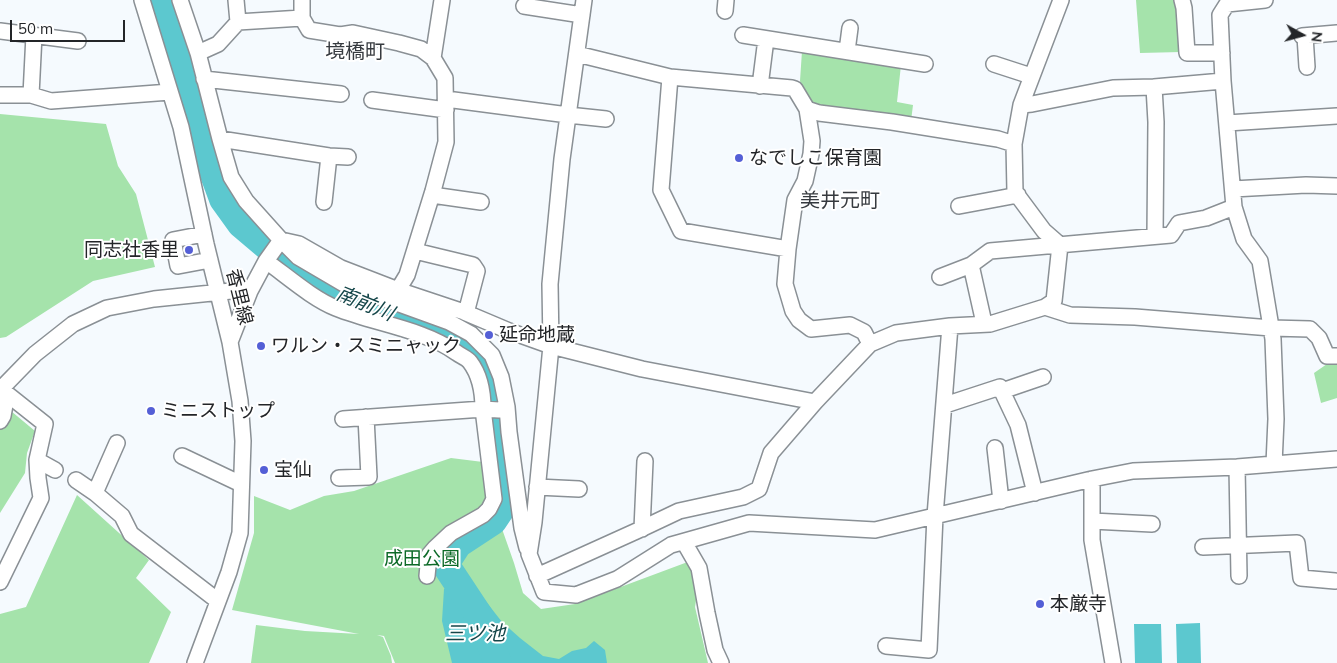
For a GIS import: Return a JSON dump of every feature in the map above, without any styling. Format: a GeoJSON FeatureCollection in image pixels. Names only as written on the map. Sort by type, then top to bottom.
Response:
{"type":"FeatureCollection","features":[{"type":"Feature","properties":{"kind":"street","name":"香里線"},"geometry":{"type":"LineString","coordinates":[[142,0],[181,127],[230,342],[240,401],[243,440],[240,533],[229,572],[195,663]]}},
{"type":"Feature","properties":{"kind":"street"},"geometry":{"type":"LineString","coordinates":[[180,0],[198,53],[231,177],[246,201],[298,256],[344,284],[449,322],[471,334],[492,355],[501,377],[493,409],[494,499],[489,509],[483,515],[451,533],[435,548],[430,555],[427,576]]}},
{"type":"Feature","properties":{"kind":"street"},"geometry":{"type":"LineString","coordinates":[[236,0],[238,22]]}},
{"type":"Feature","properties":{"kind":"street"},"geometry":{"type":"LineString","coordinates":[[302,0],[302,18],[309,30],[340,35],[353,33],[420,49],[433,58],[445,78],[446,142],[415,251],[407,275],[398,290]]}},
{"type":"Feature","properties":{"kind":"street"},"geometry":{"type":"LineString","coordinates":[[433,58],[442,0]]}},
{"type":"Feature","properties":{"kind":"street"},"geometry":{"type":"LineString","coordinates":[[1060,246],[1044,231],[1015,192],[1014,144],[1021,105],[1061,0]]}},
{"type":"Feature","properties":{"kind":"street"},"geometry":{"type":"LineString","coordinates":[[1182,0],[1187,52],[1222,53]]}},
{"type":"Feature","properties":{"kind":"street"},"geometry":{"type":"LineString","coordinates":[[1265,0],[1227,4],[1220,15],[1223,81],[1234,207],[1244,239],[1260,261],[1273,340],[1276,418],[1274,464]]}},
{"type":"Feature","properties":{"kind":"street"},"geometry":{"type":"LineString","coordinates":[[524,6],[583,8],[562,159],[550,284],[551,346],[534,522],[529,554]]}},
{"type":"Feature","properties":{"kind":"street"},"geometry":{"type":"LineString","coordinates":[[198,53],[218,44],[238,22],[302,18]]}},
{"type":"Feature","properties":{"kind":"street"},"geometry":{"type":"LineString","coordinates":[[847,51],[850,28]]}},
{"type":"Feature","properties":{"kind":"street"},"geometry":{"type":"LineString","coordinates":[[0,31],[78,41]]}},
{"type":"Feature","properties":{"kind":"street"},"geometry":{"type":"LineString","coordinates":[[1307,67],[1304,36],[1337,33]]}},
{"type":"Feature","properties":{"kind":"street"},"geometry":{"type":"LineString","coordinates":[[30,95],[34,35]]}},
{"type":"Feature","properties":{"kind":"street"},"geometry":{"type":"LineString","coordinates":[[743,35],[925,64]]}},
{"type":"Feature","properties":{"kind":"street"},"geometry":{"type":"LineString","coordinates":[[760,86],[766,39]]}},
{"type":"Feature","properties":{"kind":"street"},"geometry":{"type":"LineString","coordinates":[[577,54],[670,77],[795,89],[807,109],[812,141],[805,181],[795,200],[785,284],[793,311],[799,320],[810,329],[850,325],[864,332],[870,344]]}},
{"type":"Feature","properties":{"kind":"street"},"geometry":{"type":"LineString","coordinates":[[994,64],[1031,76]]}},
{"type":"Feature","properties":{"kind":"street"},"geometry":{"type":"LineString","coordinates":[[670,77],[661,190],[681,231],[788,249]]}},
{"type":"Feature","properties":{"kind":"street"},"geometry":{"type":"LineString","coordinates":[[204,79],[341,94]]}},
{"type":"Feature","properties":{"kind":"street"},"geometry":{"type":"LineString","coordinates":[[1021,105],[1113,88],[1154,87],[1223,81]]}},
{"type":"Feature","properties":{"kind":"street"},"geometry":{"type":"LineString","coordinates":[[1154,87],[1156,122],[1155,235]]}},
{"type":"Feature","properties":{"kind":"street"},"geometry":{"type":"LineString","coordinates":[[0,95],[30,95],[51,101],[170,92]]}},
{"type":"Feature","properties":{"kind":"street"},"geometry":{"type":"LineString","coordinates":[[372,100],[606,119]]}},
{"type":"Feature","properties":{"kind":"street"},"geometry":{"type":"LineString","coordinates":[[807,109],[818,113],[998,138],[1014,144]]}},
{"type":"Feature","properties":{"kind":"street"},"geometry":{"type":"LineString","coordinates":[[1227,122],[1337,116]]}},
{"type":"Feature","properties":{"kind":"street"},"geometry":{"type":"LineString","coordinates":[[220,139],[329,156],[348,157]]}},
{"type":"Feature","properties":{"kind":"street"},"geometry":{"type":"LineString","coordinates":[[324,202],[329,156]]}},
{"type":"Feature","properties":{"kind":"street"},"geometry":{"type":"LineString","coordinates":[[1233,189],[1306,185],[1337,186]]}},
{"type":"Feature","properties":{"kind":"street"},"geometry":{"type":"LineString","coordinates":[[432,195],[481,202]]}},
{"type":"Feature","properties":{"kind":"street"},"geometry":{"type":"LineString","coordinates":[[959,206],[1018,195]]}},
{"type":"Feature","properties":{"kind":"street"},"geometry":{"type":"LineString","coordinates":[[940,277],[971,265],[990,251],[1171,235],[1178,223],[1206,218],[1234,207]]}},
{"type":"Feature","properties":{"kind":"street"},"geometry":{"type":"LineString","coordinates":[[204,234],[173,240],[178,266],[210,260]]}},
{"type":"Feature","properties":{"kind":"street"},"geometry":{"type":"LineString","coordinates":[[230,342],[250,291],[266,261],[281,240]]}},
{"type":"Feature","properties":{"kind":"street"},"geometry":{"type":"LineString","coordinates":[[281,240],[299,244],[341,268],[551,346],[642,369],[815,402]]}},
{"type":"Feature","properties":{"kind":"street"},"geometry":{"type":"LineString","coordinates":[[538,576],[679,511],[743,496],[759,490],[771,452],[870,344],[896,333],[950,326],[990,324],[1045,307],[1054,301],[1060,246]]}},
{"type":"Feature","properties":{"kind":"street"},"geometry":{"type":"LineString","coordinates":[[415,251],[473,265],[477,272],[466,313]]}},
{"type":"Feature","properties":{"kind":"street"},"geometry":{"type":"LineString","coordinates":[[266,261],[334,308],[412,331],[446,346],[469,361],[477,375],[483,397],[508,432],[522,528],[529,554],[544,592],[576,595],[618,579],[671,545],[749,523],[875,530],[1133,471],[1237,467],[1337,459]]}},
{"type":"Feature","properties":{"kind":"street"},"geometry":{"type":"LineString","coordinates":[[971,265],[984,324]]}},
{"type":"Feature","properties":{"kind":"street"},"geometry":{"type":"LineString","coordinates":[[0,421],[3,416],[4,384],[35,354],[73,324],[107,308],[154,299],[250,291]]}},
{"type":"Feature","properties":{"kind":"street"},"geometry":{"type":"LineString","coordinates":[[366,318],[370,293]]}},
{"type":"Feature","properties":{"kind":"street"},"geometry":{"type":"LineString","coordinates":[[1045,307],[1070,315],[1135,317],[1271,328],[1310,329],[1319,338],[1327,356],[1337,356]]}},
{"type":"Feature","properties":{"kind":"street"},"geometry":{"type":"LineString","coordinates":[[886,646],[928,650],[935,516],[950,326]]}},
{"type":"Feature","properties":{"kind":"street"},"geometry":{"type":"LineString","coordinates":[[1002,392],[1043,377]]}},
{"type":"Feature","properties":{"kind":"street"},"geometry":{"type":"LineString","coordinates":[[0,582],[18,529],[41,498],[37,460],[45,424],[4,384]]}},
{"type":"Feature","properties":{"kind":"street"},"geometry":{"type":"LineString","coordinates":[[945,405],[1000,387],[1018,425],[1035,493]]}},
{"type":"Feature","properties":{"kind":"street"},"geometry":{"type":"LineString","coordinates":[[343,419],[493,409]]}},
{"type":"Feature","properties":{"kind":"street"},"geometry":{"type":"LineString","coordinates":[[339,478],[369,477],[366,417]]}},
{"type":"Feature","properties":{"kind":"street"},"geometry":{"type":"LineString","coordinates":[[95,493],[117,443]]}},
{"type":"Feature","properties":{"kind":"street"},"geometry":{"type":"LineString","coordinates":[[995,448],[1001,501]]}},
{"type":"Feature","properties":{"kind":"street"},"geometry":{"type":"LineString","coordinates":[[182,456],[241,484]]}},
{"type":"Feature","properties":{"kind":"street"},"geometry":{"type":"LineString","coordinates":[[37,460],[55,470]]}},
{"type":"Feature","properties":{"kind":"street"},"geometry":{"type":"LineString","coordinates":[[642,528],[644,461]]}},
{"type":"Feature","properties":{"kind":"street"},"geometry":{"type":"LineString","coordinates":[[1237,467],[1238,576]]}},
{"type":"Feature","properties":{"kind":"street"},"geometry":{"type":"LineString","coordinates":[[76,480],[122,516],[131,534],[218,602]]}},
{"type":"Feature","properties":{"kind":"street"},"geometry":{"type":"LineString","coordinates":[[1092,480],[1092,540],[1113,663]]}},
{"type":"Feature","properties":{"kind":"street"},"geometry":{"type":"LineString","coordinates":[[537,487],[579,489]]}},
{"type":"Feature","properties":{"kind":"street"},"geometry":{"type":"LineString","coordinates":[[1092,521],[1152,524]]}},
{"type":"Feature","properties":{"kind":"street"},"geometry":{"type":"LineString","coordinates":[[684,542],[700,568],[715,650],[721,663]]}},
{"type":"Feature","properties":{"kind":"street"},"geometry":{"type":"LineString","coordinates":[[1203,547],[1297,543],[1301,578],[1334,581]]}},
{"type":"Feature","properties":{"kind":"green space"},"geometry":{"type":"Polygon","coordinates":[[[1136,0],[1178,0],[1181,52],[1140,53],[1136,0]]]}},
{"type":"Feature","properties":{"kind":"green space"},"geometry":{"type":"Polygon","coordinates":[[[802,51],[901,65],[897,102],[913,105],[911,121],[819,110],[805,97],[800,81],[802,51]]]}},
{"type":"Feature","properties":{"kind":"green space"},"geometry":{"type":"Polygon","coordinates":[[[0,114],[106,124],[118,166],[136,194],[155,267],[93,281],[6,337],[0,338],[0,114]]]}},
{"type":"Feature","properties":{"kind":"green space"},"geometry":{"type":"Polygon","coordinates":[[[1337,361],[1337,398],[1321,403],[1314,373],[1337,361]]]}},
{"type":"Feature","properties":{"kind":"green space"},"geometry":{"type":"Polygon","coordinates":[[[0,405],[5,406],[35,431],[27,453],[25,473],[0,513],[0,405]]]}},
{"type":"Feature","properties":{"kind":"green space","name":"成田公園"},"geometry":{"type":"Polygon","coordinates":[[[451,458],[483,462],[488,489],[523,593],[541,609],[575,604],[693,560],[699,582],[695,607],[708,663],[395,663],[384,636],[377,635],[383,637],[392,663],[251,663],[256,625],[305,631],[359,634],[232,610],[254,533],[254,496],[290,510],[324,496],[354,491],[451,458]]]}},
{"type":"Feature","properties":{"kind":"green space"},"geometry":{"type":"Polygon","coordinates":[[[77,495],[149,560],[136,578],[171,612],[149,663],[0,663],[0,614],[26,607],[77,495]]]}},
{"type":"Feature","properties":{"kind":"water","name":"三ツ池"},"geometry":{"type":"Polygon","coordinates":[[[461,579],[477,590],[502,622],[543,656],[559,659],[572,651],[586,648],[594,641],[605,650],[607,663],[452,663],[442,621],[444,589],[461,579]]]}},
{"type":"Feature","properties":{"kind":"water"},"geometry":{"type":"Polygon","coordinates":[[[1200,623],[1201,663],[1177,663],[1176,624],[1200,623]]]}},
{"type":"Feature","properties":{"kind":"water"},"geometry":{"type":"Polygon","coordinates":[[[1134,624],[1161,624],[1162,663],[1135,663],[1134,624]]]}},
{"type":"Feature","properties":{"kind":"waterway","name":"南前川"},"geometry":{"type":"LineString","coordinates":[[163,0],[192,96],[209,161],[223,199],[241,224],[280,257],[320,285],[356,304],[457,338],[477,354],[491,399],[495,446],[505,503],[493,521],[458,544],[445,564],[480,617],[498,663]]}},
{"type":"Feature","properties":{"kind":"place","name":"なでしこ保育園"},"geometry":{"type":"Point","coordinates":[739,158]}},
{"type":"Feature","properties":{"kind":"place","name":"同志社香里"},"geometry":{"type":"Point","coordinates":[189,250]}},
{"type":"Feature","properties":{"kind":"place","name":"延命地蔵"},"geometry":{"type":"Point","coordinates":[489,335]}},
{"type":"Feature","properties":{"kind":"place","name":"ワルン・スミニャック"},"geometry":{"type":"Point","coordinates":[261,346]}},
{"type":"Feature","properties":{"kind":"place","name":"ミニストップ"},"geometry":{"type":"Point","coordinates":[151,411]}},
{"type":"Feature","properties":{"kind":"place","name":"宝仙"},"geometry":{"type":"Point","coordinates":[264,470]}},
{"type":"Feature","properties":{"kind":"place","name":"本厳寺"},"geometry":{"type":"Point","coordinates":[1040,604]}},
{"type":"Feature","properties":{"kind":"district","name":"境橋町"},"geometry":{"type":"Point","coordinates":[355,52]}},
{"type":"Feature","properties":{"kind":"district","name":"美井元町"},"geometry":{"type":"Point","coordinates":[840,201]}}]}
